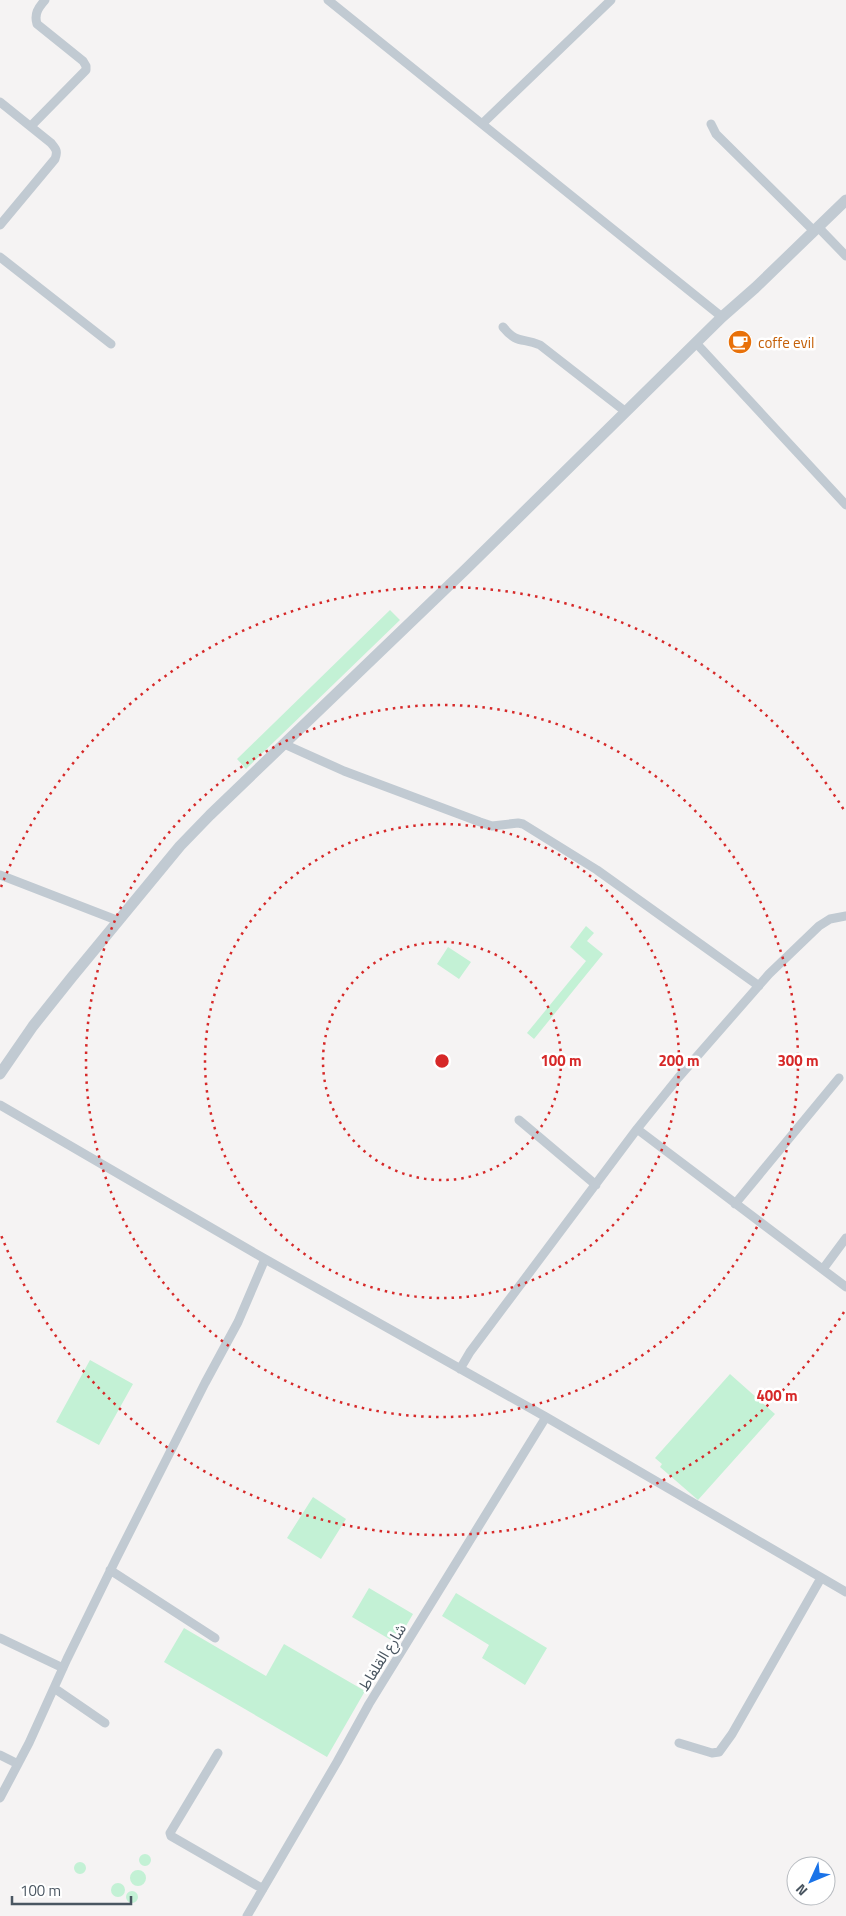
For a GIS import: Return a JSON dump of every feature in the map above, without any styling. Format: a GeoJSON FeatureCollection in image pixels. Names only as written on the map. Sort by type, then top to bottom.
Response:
{"type":"FeatureCollection","features":[{"type":"Feature","properties":{"kind":"street"},"geometry":{"type":"LineString","coordinates":[[31,126],[86,70],[83,61],[37,24],[35,16],[46,0]]}},
{"type":"Feature","properties":{"kind":"street"},"geometry":{"type":"LineString","coordinates":[[328,0],[722,317]]}},
{"type":"Feature","properties":{"kind":"street"},"geometry":{"type":"LineString","coordinates":[[483,123],[611,0]]}},
{"type":"Feature","properties":{"kind":"street"},"geometry":{"type":"LineString","coordinates":[[0,102],[31,126],[54,147],[57,154],[55,159],[0,225]]}},
{"type":"Feature","properties":{"kind":"street"},"geometry":{"type":"LineString","coordinates":[[711,124],[716,134],[846,256]]}},
{"type":"Feature","properties":{"kind":"street"},"geometry":{"type":"LineString","coordinates":[[0,1074],[33,1026],[180,846],[210,814],[722,317],[755,288],[846,200]]}},
{"type":"Feature","properties":{"kind":"street"},"geometry":{"type":"LineString","coordinates":[[0,257],[111,344]]}},
{"type":"Feature","properties":{"kind":"street"},"geometry":{"type":"LineString","coordinates":[[503,327],[517,340],[534,342],[540,345],[626,412]]}},
{"type":"Feature","properties":{"kind":"street"},"geometry":{"type":"LineString","coordinates":[[696,343],[846,505]]}},
{"type":"Feature","properties":{"kind":"street"},"geometry":{"type":"LineString","coordinates":[[284,744],[344,771],[480,822],[492,826],[523,824],[597,870],[759,986]]}},
{"type":"Feature","properties":{"kind":"street"},"geometry":{"type":"LineString","coordinates":[[0,875],[119,921]]}},
{"type":"Feature","properties":{"kind":"street"},"geometry":{"type":"LineString","coordinates":[[460,1369],[470,1352],[637,1129],[678,1078],[759,986],[820,926],[830,919],[846,916]]}},
{"type":"Feature","properties":{"kind":"street"},"geometry":{"type":"LineString","coordinates":[[735,1204],[839,1078]]}},
{"type":"Feature","properties":{"kind":"street"},"geometry":{"type":"LineString","coordinates":[[0,1105],[265,1259],[546,1417],[846,1592]]}},
{"type":"Feature","properties":{"kind":"street"},"geometry":{"type":"LineString","coordinates":[[519,1120],[596,1185]]}},
{"type":"Feature","properties":{"kind":"street"},"geometry":{"type":"LineString","coordinates":[[637,1129],[846,1287]]}},
{"type":"Feature","properties":{"kind":"street"},"geometry":{"type":"LineString","coordinates":[[823,1269],[846,1238]]}},
{"type":"Feature","properties":{"kind":"street"},"geometry":{"type":"LineString","coordinates":[[0,1798],[110,1570],[238,1322],[265,1259]]}},
{"type":"Feature","properties":{"kind":"street","name":"شارع القلفاط"},"geometry":{"type":"LineString","coordinates":[[247,1916],[333,1770],[369,1704],[546,1417]]}},
{"type":"Feature","properties":{"kind":"street"},"geometry":{"type":"LineString","coordinates":[[110,1570],[215,1638]]}},
{"type":"Feature","properties":{"kind":"street"},"geometry":{"type":"LineString","coordinates":[[680,1743],[712,1753],[719,1752],[732,1734],[821,1578]]}},
{"type":"Feature","properties":{"kind":"street"},"geometry":{"type":"LineString","coordinates":[[0,1638],[63,1668]]}},
{"type":"Feature","properties":{"kind":"street"},"geometry":{"type":"LineString","coordinates":[[54,1688],[105,1723]]}},
{"type":"Feature","properties":{"kind":"street"},"geometry":{"type":"LineString","coordinates":[[218,1753],[170,1833],[171,1836],[262,1889]]}},
{"type":"Feature","properties":{"kind":"street"},"geometry":{"type":"LineString","coordinates":[[0,1755],[18,1764]]}},
{"type":"Feature","properties":{"kind":"green space"},"geometry":{"type":"Polygon","coordinates":[[[390,610],[400,620],[246,769],[237,759],[390,610]]]}},
{"type":"Feature","properties":{"kind":"green space"},"geometry":{"type":"Polygon","coordinates":[[[586,926],[594,933],[587,941],[603,954],[534,1039],[527,1033],[586,961],[570,947],[586,926]]]}},
{"type":"Feature","properties":{"kind":"green space"},"geometry":{"type":"Polygon","coordinates":[[[448,947],[471,962],[459,979],[437,964],[448,947]]]}},
{"type":"Feature","properties":{"kind":"green space"},"geometry":{"type":"Polygon","coordinates":[[[90,1360],[133,1384],[99,1445],[56,1422],[90,1360]]]}},
{"type":"Feature","properties":{"kind":"green space"},"geometry":{"type":"Polygon","coordinates":[[[730,1374],[775,1414],[698,1500],[660,1467],[662,1464],[655,1458],[730,1374]]]}},
{"type":"Feature","properties":{"kind":"green space"},"geometry":{"type":"Polygon","coordinates":[[[313,1497],[346,1519],[321,1559],[287,1538],[313,1497]]]}},
{"type":"Feature","properties":{"kind":"green space"},"geometry":{"type":"Polygon","coordinates":[[[369,1588],[413,1614],[396,1643],[352,1617],[369,1588]]]}},
{"type":"Feature","properties":{"kind":"green space"},"geometry":{"type":"Polygon","coordinates":[[[456,1593],[547,1648],[525,1685],[482,1658],[489,1645],[442,1616],[456,1593]]]}},
{"type":"Feature","properties":{"kind":"green space"},"geometry":{"type":"Polygon","coordinates":[[[184,1628],[266,1676],[284,1644],[365,1691],[327,1757],[164,1662],[184,1628]]]}},
{"type":"Feature","properties":{"kind":"green space"},"geometry":{"type":"Polygon","coordinates":[[[145,1854],[151,1860],[145,1866],[139,1860],[145,1854]]]}},
{"type":"Feature","properties":{"kind":"green space"},"geometry":{"type":"Polygon","coordinates":[[[80,1862],[86,1868],[80,1874],[74,1868],[80,1862]]]}},
{"type":"Feature","properties":{"kind":"green space"},"geometry":{"type":"Polygon","coordinates":[[[138,1870],[146,1878],[138,1886],[130,1878],[138,1870]]]}},
{"type":"Feature","properties":{"kind":"green space"},"geometry":{"type":"Polygon","coordinates":[[[118,1883],[123,1885],[125,1890],[123,1895],[118,1897],[113,1895],[111,1890],[113,1885],[118,1883]]]}},
{"type":"Feature","properties":{"kind":"green space"},"geometry":{"type":"Polygon","coordinates":[[[132,1891],[138,1897],[132,1903],[126,1897],[132,1891]]]}},
{"type":"Feature","properties":{"kind":"place","name":"coffe evil"},"geometry":{"type":"Point","coordinates":[740,342]}}]}
